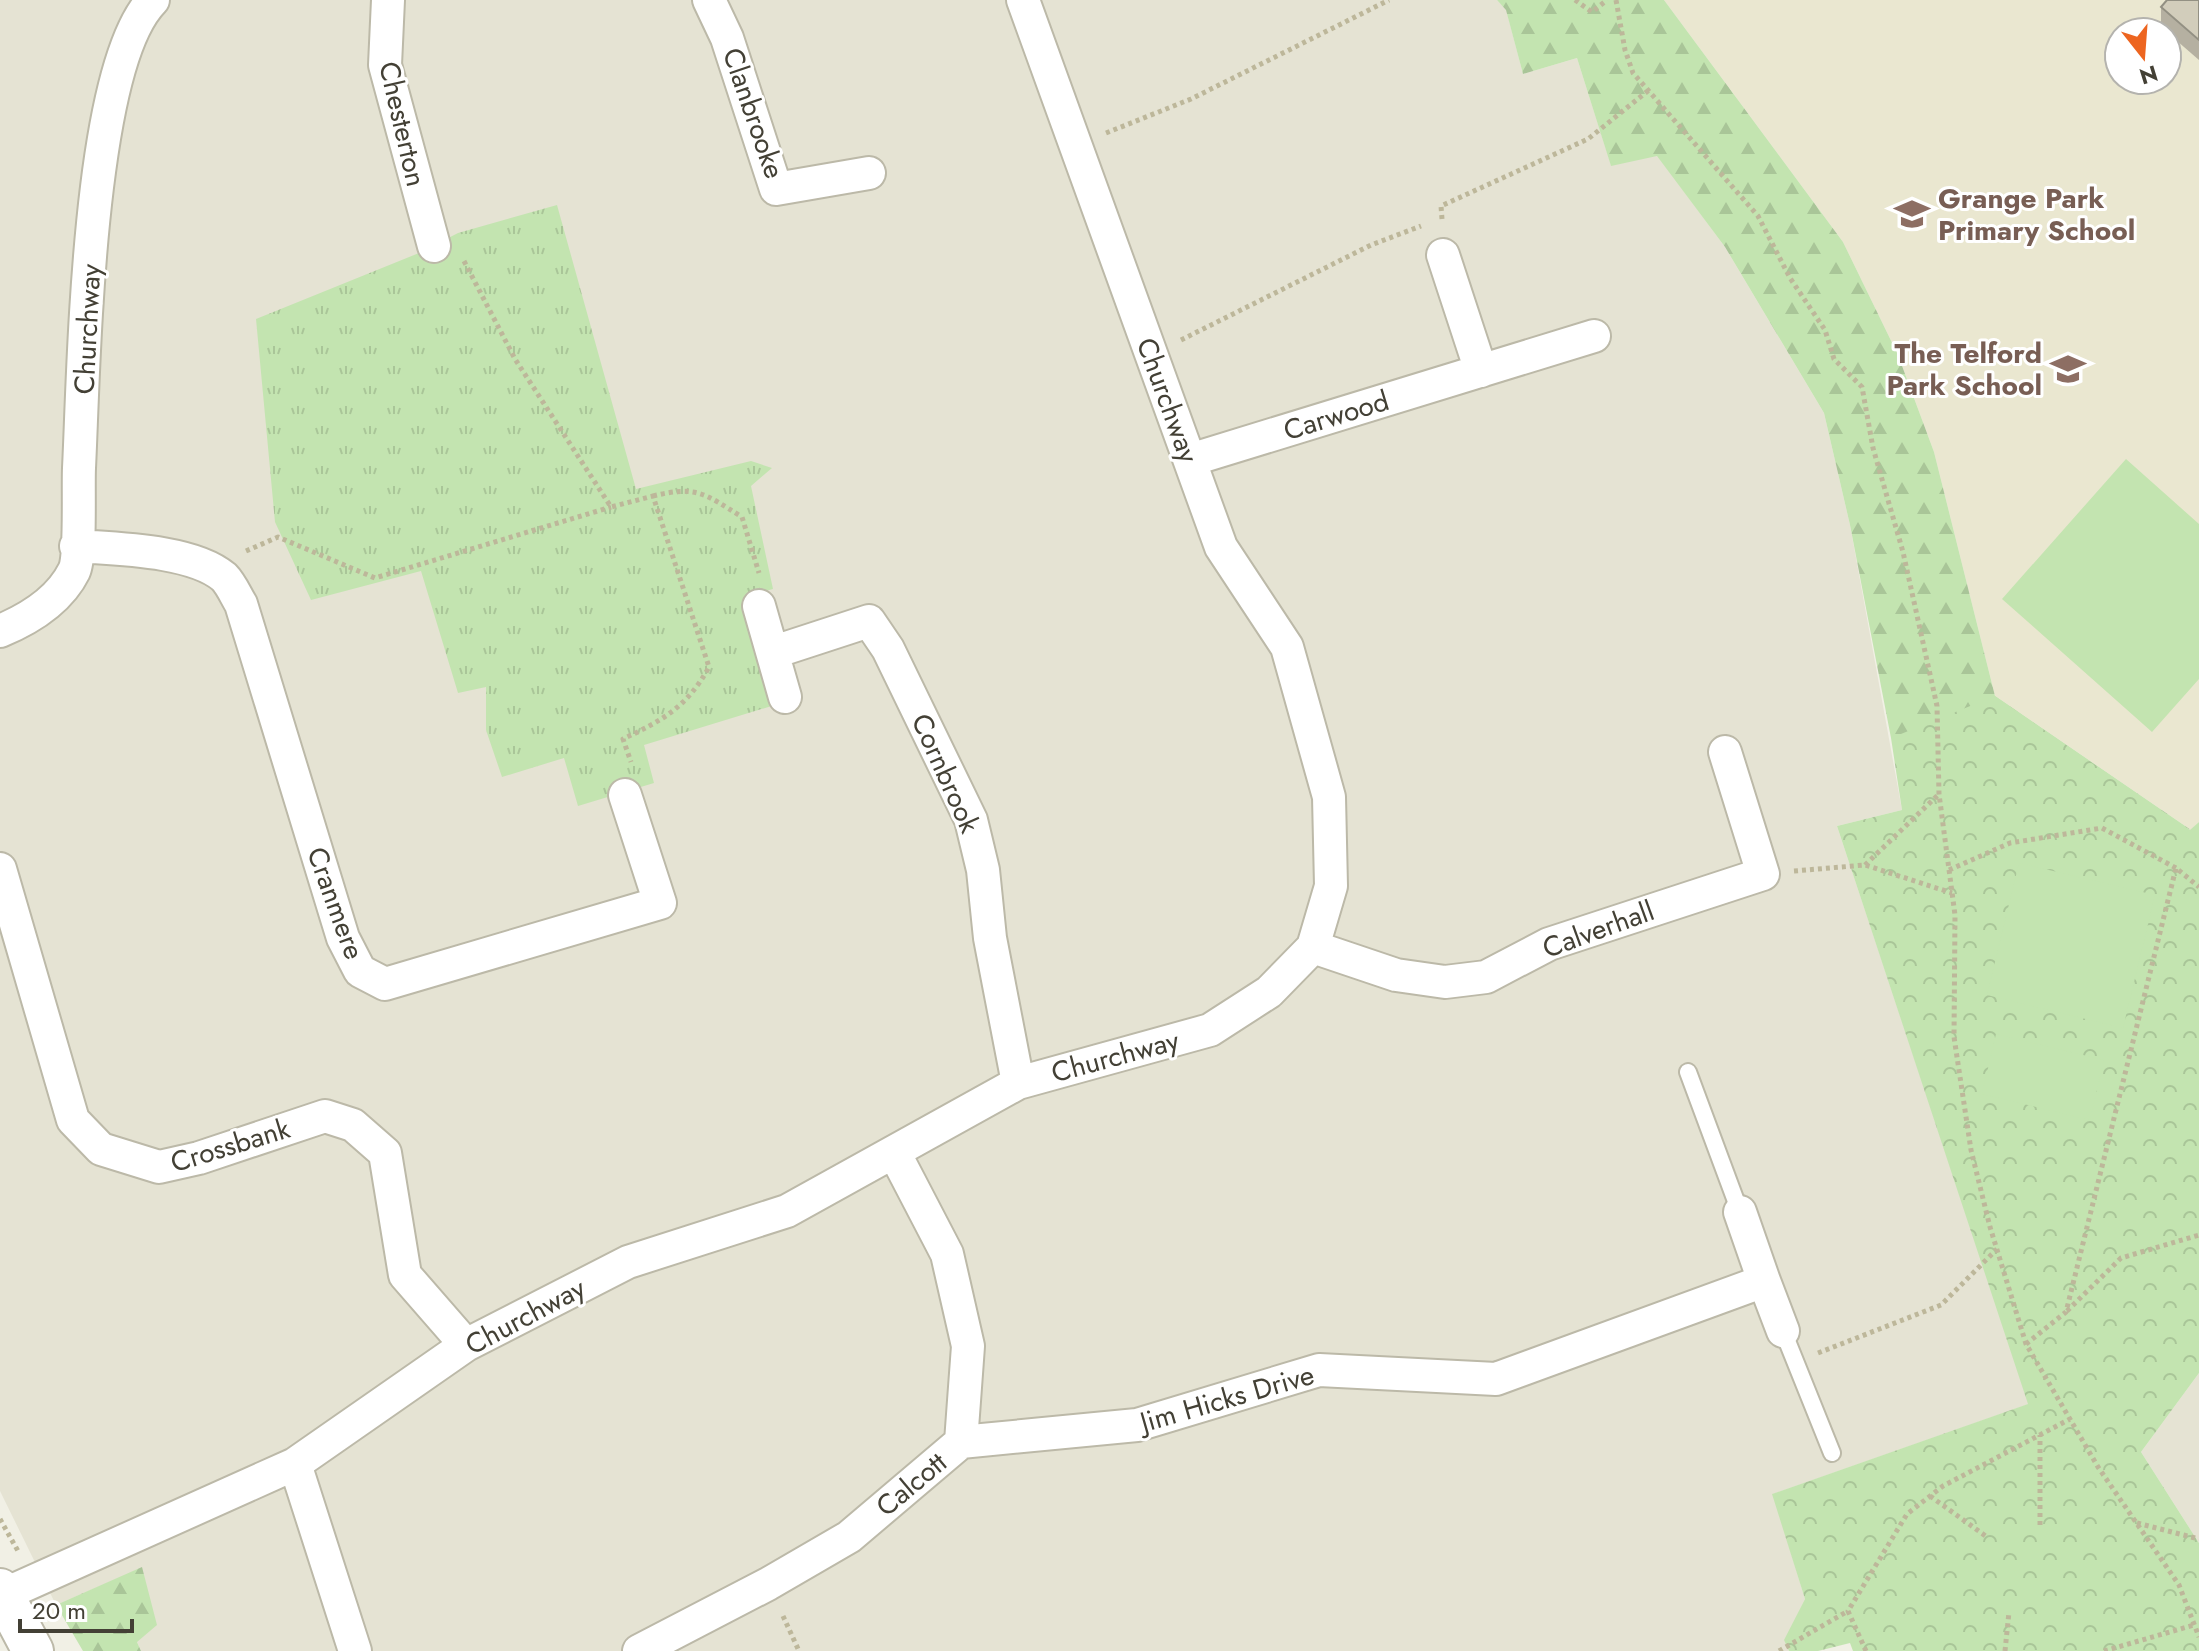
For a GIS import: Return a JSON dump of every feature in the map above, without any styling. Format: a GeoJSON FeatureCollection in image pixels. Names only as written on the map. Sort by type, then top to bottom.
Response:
{"type":"FeatureCollection","features":[{"type":"Feature","properties":{"kind":"street","name":"Churchway"},"geometry":{"type":"LineString","coordinates":[[0,631],[35,616],[75,570],[87,283],[104,149],[114,86],[127,44],[141,12],[153,0]]}},
{"type":"Feature","properties":{"kind":"street","name":"Chesterton"},"geometry":{"type":"LineString","coordinates":[[388,0],[385,65],[434,246]]}},
{"type":"Feature","properties":{"kind":"street","name":"Clanbrooke"},"geometry":{"type":"LineString","coordinates":[[709,0],[727,38],[776,189],[869,173]]}},
{"type":"Feature","properties":{"kind":"street","name":"Churchway"},"geometry":{"type":"LineString","coordinates":[[2,1592],[295,1464],[466,1345],[628,1262],[787,1211],[895,1154],[1018,1083],[1210,1030],[1269,992],[1313,947],[1331,886],[1329,797],[1287,647],[1221,547],[1023,0]]}},
{"type":"Feature","properties":{"kind":"street"},"geometry":{"type":"LineString","coordinates":[[1443,255],[1481,371]]}},
{"type":"Feature","properties":{"kind":"street","name":"Carwood"},"geometry":{"type":"LineString","coordinates":[[1190,460],[1594,336]]}},
{"type":"Feature","properties":{"kind":"street"},"geometry":{"type":"LineString","coordinates":[[76,546],[164,555],[203,566],[225,578]]}},
{"type":"Feature","properties":{"kind":"street","name":"Cranmere"},"geometry":{"type":"LineString","coordinates":[[225,578],[241,604],[343,938],[360,971],[385,984],[660,903],[625,795]]}},
{"type":"Feature","properties":{"kind":"street"},"geometry":{"type":"LineString","coordinates":[[759,606],[785,697]]}},
{"type":"Feature","properties":{"kind":"street","name":"Cornbrook"},"geometry":{"type":"LineString","coordinates":[[774,652],[869,621],[888,649],[971,820],[983,870],[990,938],[1018,1083]]}},
{"type":"Feature","properties":{"kind":"street"},"geometry":{"type":"LineString","coordinates":[[1725,752],[1763,874]]}},
{"type":"Feature","properties":{"kind":"street","name":"Crossbank"},"geometry":{"type":"LineString","coordinates":[[0,869],[73,1120],[101,1149],[159,1167],[199,1158],[325,1116],[353,1125],[385,1153],[405,1275],[466,1345]]}},
{"type":"Feature","properties":{"kind":"street","name":"Calverhall"},"geometry":{"type":"LineString","coordinates":[[1313,947],[1396,975],[1445,982],[1486,977],[1549,944],[1763,874]]}},
{"type":"Feature","properties":{"kind":"street","name":"Calcott"},"geometry":{"type":"LineString","coordinates":[[639,1651],[768,1584],[849,1537],[961,1442],[968,1346],[947,1254],[895,1154]]}},
{"type":"Feature","properties":{"kind":"street"},"geometry":{"type":"LineString","coordinates":[[1740,1212],[1783,1331]]}},
{"type":"Feature","properties":{"kind":"street","name":"Jim Hicks Drive"},"geometry":{"type":"LineString","coordinates":[[961,1442],[1137,1425],[1319,1370],[1496,1379],[1764,1281]]}},
{"type":"Feature","properties":{"kind":"street"},"geometry":{"type":"LineString","coordinates":[[295,1464],[355,1651]]}},
{"type":"Feature","properties":{"kind":"street"},"geometry":{"type":"LineString","coordinates":[[2,1592],[33,1651]]}},
{"type":"Feature","properties":{"kind":"lane"},"geometry":{"type":"LineString","coordinates":[[1688,1072],[1740,1212]]}},
{"type":"Feature","properties":{"kind":"lane"},"geometry":{"type":"LineString","coordinates":[[1783,1331],[1832,1453]]}},
{"type":"Feature","properties":{"kind":"path"},"geometry":{"type":"LineString","coordinates":[[1075,146],[1191,99],[1389,0]]}},
{"type":"Feature","properties":{"kind":"path"},"geometry":{"type":"LineString","coordinates":[[1575,0],[1592,12],[1607,0]]}},
{"type":"Feature","properties":{"kind":"path"},"geometry":{"type":"LineString","coordinates":[[1616,0],[1625,50],[1633,73],[1758,216],[1790,278],[1825,330],[1834,359],[1862,387],[1873,448],[1903,552],[1937,706],[1939,794],[1952,893],[1954,1037],[1971,1150],[1997,1249],[2026,1344],[2136,1523],[2179,1585],[2199,1637]]}},
{"type":"Feature","properties":{"kind":"path"},"geometry":{"type":"LineString","coordinates":[[1152,355],[1371,245],[1444,218],[1441,206],[1588,139],[1649,90]]}},
{"type":"Feature","properties":{"kind":"path"},"geometry":{"type":"LineString","coordinates":[[434,246],[461,255],[515,359],[611,507]]}},
{"type":"Feature","properties":{"kind":"path"},"geometry":{"type":"LineString","coordinates":[[225,578],[238,554],[278,537],[375,578],[611,507],[682,489],[706,495],[742,517],[768,598],[759,606]]}},
{"type":"Feature","properties":{"kind":"path"},"geometry":{"type":"LineString","coordinates":[[625,795],[622,784],[637,778],[623,739],[672,713],[695,693],[709,667],[653,496]]}},
{"type":"Feature","properties":{"kind":"path"},"geometry":{"type":"LineString","coordinates":[[1865,865],[1939,794]]}},
{"type":"Feature","properties":{"kind":"path"},"geometry":{"type":"LineString","coordinates":[[1949,870],[2010,843],[2102,828],[2176,868],[2199,887]]}},
{"type":"Feature","properties":{"kind":"path"},"geometry":{"type":"LineString","coordinates":[[1763,874],[1865,865],[1952,893]]}},
{"type":"Feature","properties":{"kind":"path"},"geometry":{"type":"LineString","coordinates":[[2066,1312],[2176,868]]}},
{"type":"Feature","properties":{"kind":"path"},"geometry":{"type":"LineString","coordinates":[[2026,1344],[2066,1312],[2121,1258],[2199,1235]]}},
{"type":"Feature","properties":{"kind":"path"},"geometry":{"type":"LineString","coordinates":[[1795,1362],[1941,1305],[1997,1249]]}},
{"type":"Feature","properties":{"kind":"path"},"geometry":{"type":"LineString","coordinates":[[1779,1651],[1848,1611],[1907,1514],[1930,1496],[2070,1419]]}},
{"type":"Feature","properties":{"kind":"path"},"geometry":{"type":"LineString","coordinates":[[2040,1435],[2040,1525]]}},
{"type":"Feature","properties":{"kind":"path"},"geometry":{"type":"LineString","coordinates":[[1930,1496],[1987,1537]]}},
{"type":"Feature","properties":{"kind":"path"},"geometry":{"type":"LineString","coordinates":[[2136,1523],[2199,1539]]}},
{"type":"Feature","properties":{"kind":"path"},"geometry":{"type":"LineString","coordinates":[[1848,1611],[1866,1651]]}},
{"type":"Feature","properties":{"kind":"path"},"geometry":{"type":"LineString","coordinates":[[2005,1651],[2009,1612]]}},
{"type":"Feature","properties":{"kind":"path"},"geometry":{"type":"LineString","coordinates":[[2104,1651],[2194,1625]]}},
{"type":"Feature","properties":{"kind":"shaded area"},"geometry":{"type":"Polygon","coordinates":[[[0,0],[1497,0],[1506,9],[1523,74],[1577,58],[1611,165],[1657,155],[1725,247],[1824,413],[1850,525],[1902,810],[1837,826],[2029,1404],[1773,1494],[1805,1599],[1785,1640],[1789,1651],[141,1651],[137,1642],[142,1568],[56,1605],[0,1491],[0,0]]]}},
{"type":"Feature","properties":{"kind":"shaded area","name":"The Telford Park School"},"geometry":{"type":"Polygon","coordinates":[[[1664,0],[2199,0],[2199,822],[2191,830],[1995,696],[1934,452],[1898,355],[1843,242],[1664,0]]]}},
{"type":"Feature","properties":{"kind":"shaded area"},"geometry":{"type":"Polygon","coordinates":[[[2199,1373],[2199,1543],[2141,1452],[2199,1373]]]}},
{"type":"Feature","properties":{"kind":"green space"},"geometry":{"type":"Polygon","coordinates":[[[1497,0],[1664,0],[1843,242],[1898,355],[1934,452],[1995,696],[2191,830],[1993,744],[1891,738],[1850,525],[1824,413],[1725,247],[1657,156],[1611,166],[1577,58],[1523,74],[1506,10],[1497,0]]]}},
{"type":"Feature","properties":{"kind":"green space"},"geometry":{"type":"Polygon","coordinates":[[[557,205],[636,489],[751,461],[772,468],[751,486],[773,589],[748,596],[778,704],[644,745],[654,783],[578,806],[564,758],[502,777],[486,730],[486,687],[458,693],[421,571],[311,600],[275,522],[256,319],[419,253],[458,233],[557,205]]]}},
{"type":"Feature","properties":{"kind":"green space"},"geometry":{"type":"Polygon","coordinates":[[[2126,459],[2199,524],[2199,679],[2152,732],[2002,599],[2126,459]]]}},
{"type":"Feature","properties":{"kind":"green space"},"geometry":{"type":"Polygon","coordinates":[[[1995,696],[2190,830],[2199,822],[2199,1373],[2141,1452],[2199,1543],[2199,1651],[1853,1651],[1850,1643],[1818,1651],[1789,1651],[1784,1640],[1805,1599],[1772,1494],[2028,1404],[1837,826],[1902,810],[1891,738],[1995,696]]]}},
{"type":"Feature","properties":{"kind":"green space"},"geometry":{"type":"Polygon","coordinates":[[[2019,863],[2155,895],[2123,1028],[1987,995],[2019,863]]]}},
{"type":"Feature","properties":{"kind":"green space"},"geometry":{"type":"Polygon","coordinates":[[[1996,1034],[2104,1060],[2090,1120],[1982,1094],[1996,1034]]]}},
{"type":"Feature","properties":{"kind":"green space"},"geometry":{"type":"Polygon","coordinates":[[[142,1567],[157,1625],[137,1642],[141,1651],[83,1651],[56,1605],[142,1567]]]}},
{"type":"Feature","properties":{"kind":"building"},"geometry":{"type":"Polygon","coordinates":[[[2167,0],[2199,0],[2199,40],[2183,26],[2183,16],[2171,16],[2161,7],[2167,0]]]}},
{"type":"Feature","properties":{"kind":"place","name":"Grange Park Primary School"},"geometry":{"type":"Point","coordinates":[1912,214]}},
{"type":"Feature","properties":{"kind":"place","name":"The Telford Park School"},"geometry":{"type":"Point","coordinates":[2068,369]}}]}
